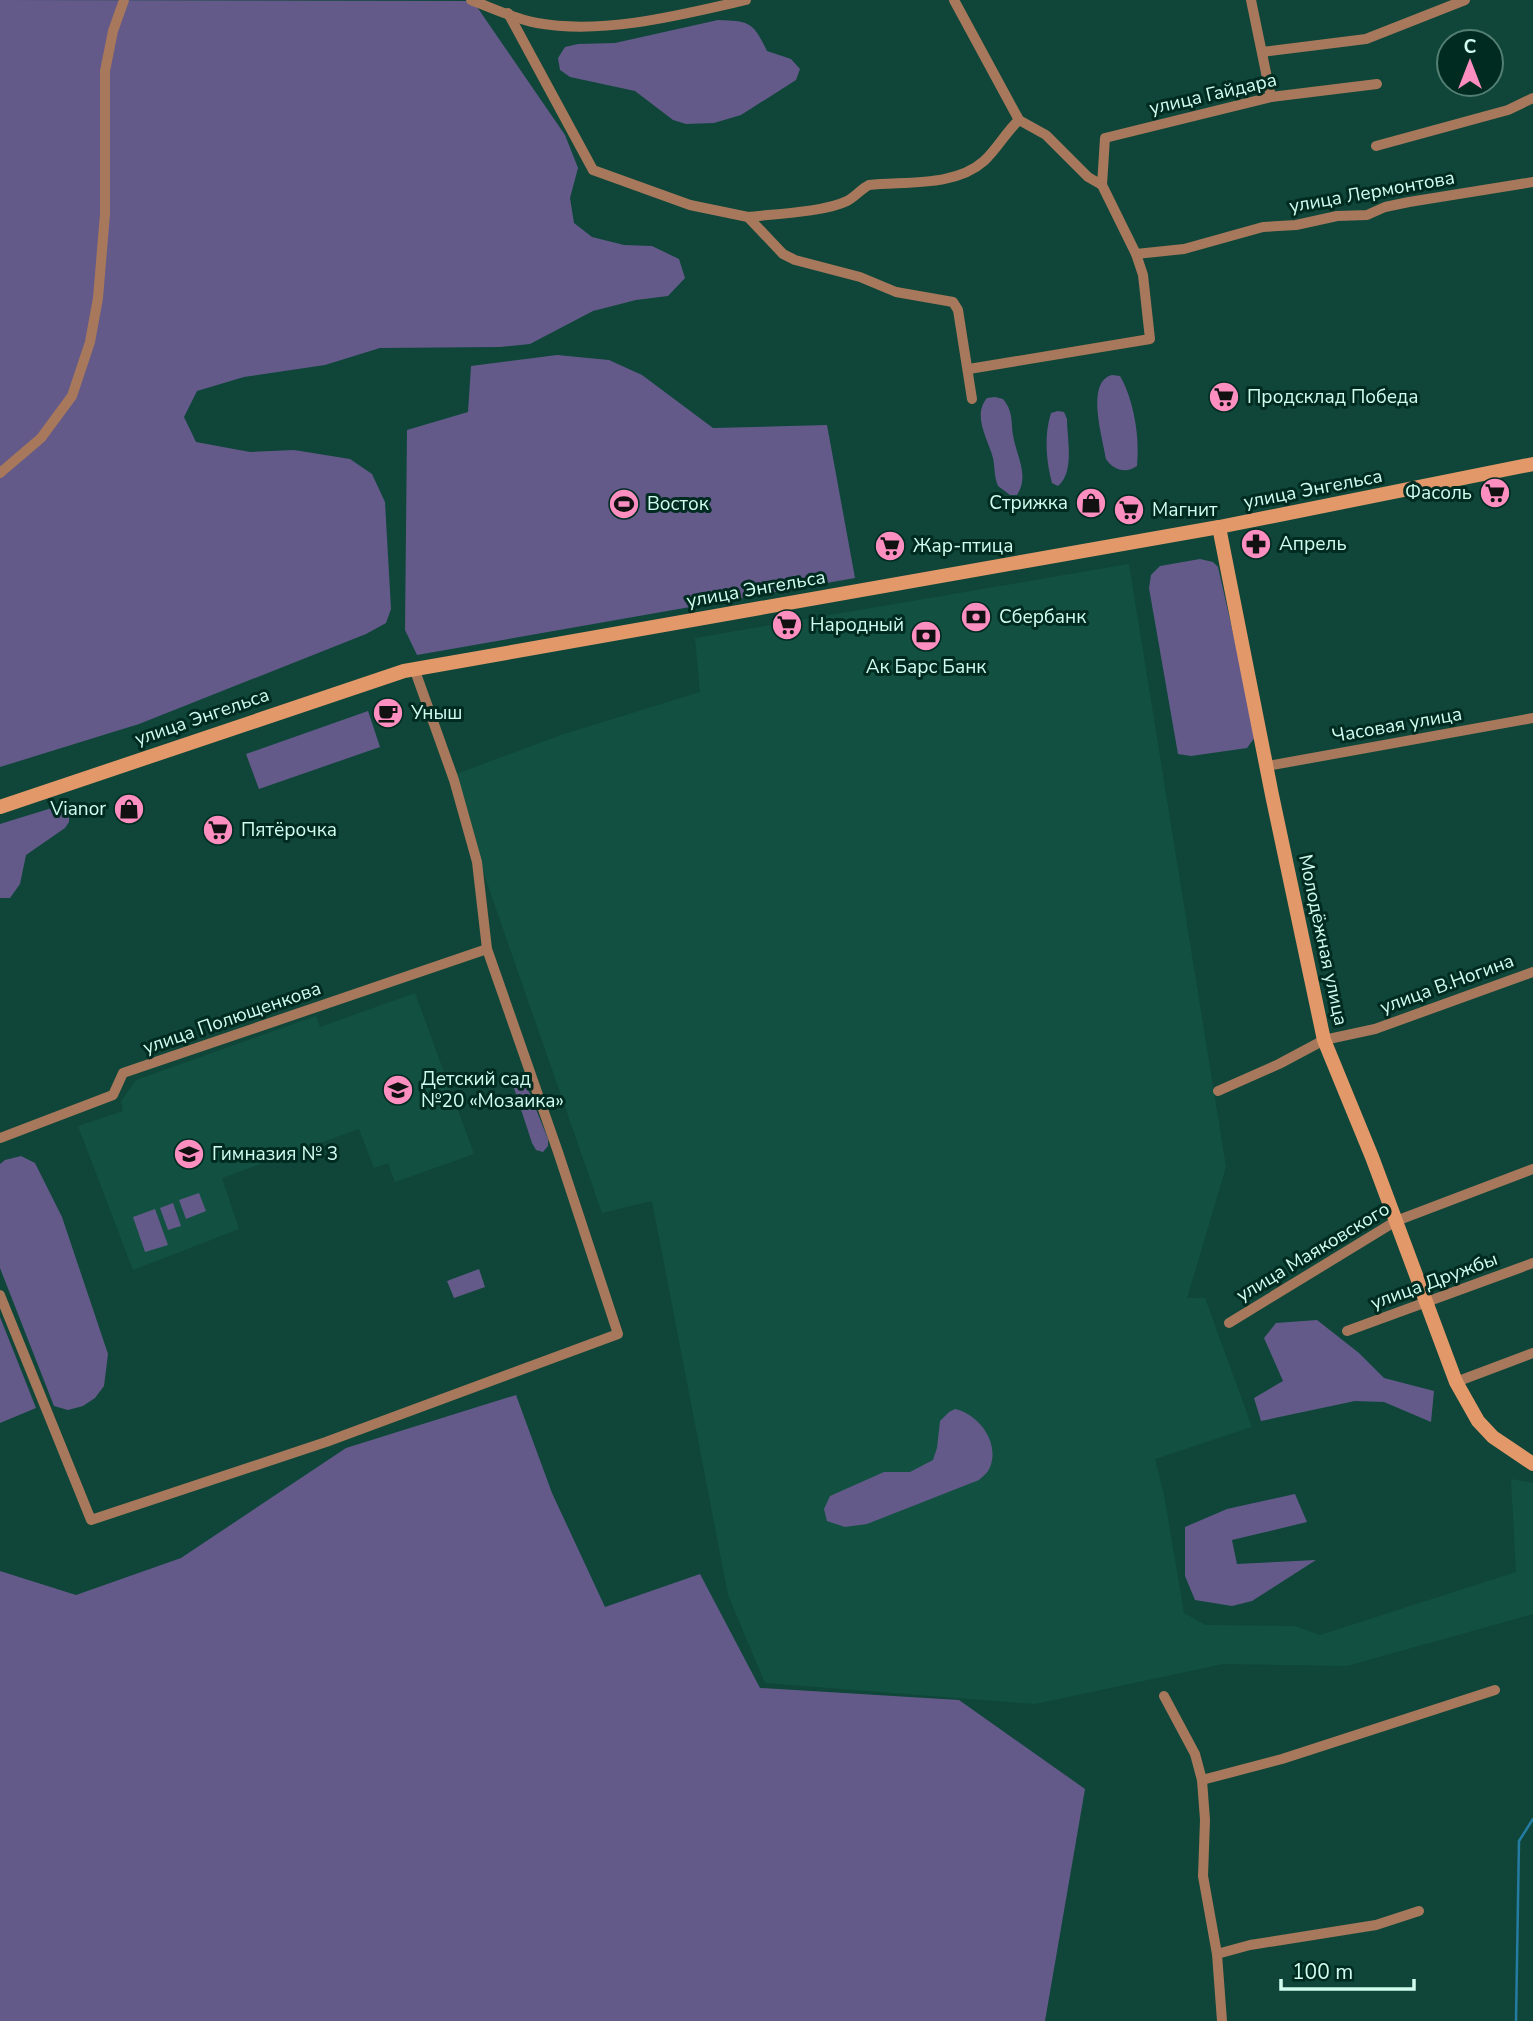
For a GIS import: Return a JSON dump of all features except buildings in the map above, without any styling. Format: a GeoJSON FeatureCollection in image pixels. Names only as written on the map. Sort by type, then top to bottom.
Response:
{"type":"FeatureCollection","features":[{"type":"Feature","properties":{"kind":"main road","name":"улица Энгельса"},"geometry":{"type":"LineString","coordinates":[[0,807],[320,697],[414,668],[1219,527],[1533,464]]}},
{"type":"Feature","properties":{"kind":"main road","name":"Молодёжная улица"},"geometry":{"type":"LineString","coordinates":[[1219,527],[1324,1040],[1456,1382],[1478,1421],[1493,1437],[1533,1464]]}},
{"type":"Feature","properties":{"kind":"street"},"geometry":{"type":"LineString","coordinates":[[0,474],[41,438],[72,396],[90,342],[98,298],[104,214],[105,71],[110,40],[124,0]]}},
{"type":"Feature","properties":{"kind":"street"},"geometry":{"type":"LineString","coordinates":[[471,0],[534,23],[566,27],[634,22],[746,0]]}},
{"type":"Feature","properties":{"kind":"street"},"geometry":{"type":"LineString","coordinates":[[508,13],[593,170],[690,205],[748,217],[836,204],[847,201],[869,185],[953,177],[983,162],[1019,120],[954,0]]}},
{"type":"Feature","properties":{"kind":"street"},"geometry":{"type":"LineString","coordinates":[[1251,0],[1270,97]]}},
{"type":"Feature","properties":{"kind":"street","name":"улица Гайдара"},"geometry":{"type":"LineString","coordinates":[[1262,52],[1366,39],[1465,0]]}},
{"type":"Feature","properties":{"kind":"street","name":"улица Гайдара"},"geometry":{"type":"LineString","coordinates":[[969,369],[1150,338],[1143,275],[1136,254],[1102,185],[1105,138],[1270,97],[1377,84]]}},
{"type":"Feature","properties":{"kind":"street"},"geometry":{"type":"LineString","coordinates":[[1376,146],[1508,110],[1533,98]]}},
{"type":"Feature","properties":{"kind":"street","name":"улица Гайдара"},"geometry":{"type":"LineString","coordinates":[[1019,120],[1046,135],[1088,177],[1102,185]]}},
{"type":"Feature","properties":{"kind":"street","name":"улица Лермонтова"},"geometry":{"type":"LineString","coordinates":[[1136,254],[1184,249],[1263,227],[1296,225],[1337,216],[1367,215],[1385,207],[1409,202],[1533,182]]}},
{"type":"Feature","properties":{"kind":"street"},"geometry":{"type":"LineString","coordinates":[[748,217],[783,254],[795,260],[860,277],[896,292],[953,302],[958,310],[972,399]]}},
{"type":"Feature","properties":{"kind":"street"},"geometry":{"type":"LineString","coordinates":[[0,1295],[91,1520],[326,1442],[618,1334],[487,949],[477,862],[454,780],[414,668]]}},
{"type":"Feature","properties":{"kind":"street","name":"Часовая улица"},"geometry":{"type":"LineString","coordinates":[[1266,766],[1533,718]]}},
{"type":"Feature","properties":{"kind":"street","name":"улица Полющенкова"},"geometry":{"type":"LineString","coordinates":[[1,1136],[113,1095],[123,1073],[487,949]]}},
{"type":"Feature","properties":{"kind":"street","name":"улица В.Ногина"},"geometry":{"type":"LineString","coordinates":[[1218,1091],[1279,1064],[1324,1040],[1375,1029],[1533,972]]}},
{"type":"Feature","properties":{"kind":"street","name":"улица Маяковского"},"geometry":{"type":"LineString","coordinates":[[1229,1322],[1396,1221],[1533,1169]]}},
{"type":"Feature","properties":{"kind":"street","name":"улица Дружбы"},"geometry":{"type":"LineString","coordinates":[[1347,1331],[1533,1263]]}},
{"type":"Feature","properties":{"kind":"street"},"geometry":{"type":"LineString","coordinates":[[1456,1382],[1533,1353]]}},
{"type":"Feature","properties":{"kind":"street"},"geometry":{"type":"LineString","coordinates":[[1202,1780],[1282,1759],[1495,1690]]}},
{"type":"Feature","properties":{"kind":"street"},"geometry":{"type":"LineString","coordinates":[[1164,1696],[1195,1754],[1202,1780],[1205,1820],[1203,1876],[1217,1954],[1222,2021]]}},
{"type":"Feature","properties":{"kind":"street"},"geometry":{"type":"LineString","coordinates":[[1217,1954],[1250,1945],[1376,1926],[1419,1911]]}},
{"type":"Feature","properties":{"kind":"shaded area"},"geometry":{"type":"Polygon","coordinates":[[[0,0],[473,1],[565,135],[578,168],[570,198],[574,223],[592,237],[624,245],[652,246],[679,259],[685,278],[668,296],[636,300],[593,311],[530,344],[500,347],[380,348],[325,365],[244,377],[197,391],[184,417],[196,442],[250,452],[294,450],[350,459],[372,474],[385,502],[391,609],[386,623],[366,634],[139,724],[0,767],[0,0]]]}},
{"type":"Feature","properties":{"kind":"shaded area"},"geometry":{"type":"Polygon","coordinates":[[[718,20],[749,25],[758,34],[767,51],[791,59],[800,69],[796,80],[741,115],[714,123],[686,124],[673,120],[635,91],[570,77],[560,70],[558,58],[565,47],[615,43],[718,20]]]}},
{"type":"Feature","properties":{"kind":"shaded area","name":"Восток"},"geometry":{"type":"Polygon","coordinates":[[[557,355],[609,360],[642,375],[713,428],[827,425],[855,578],[417,655],[405,630],[407,430],[468,412],[471,366],[557,355]]]}},
{"type":"Feature","properties":{"kind":"shaded area"},"geometry":{"type":"Polygon","coordinates":[[[1112,375],[1120,376],[1135,420],[1137,466],[1128,470],[1116,468],[1106,459],[1099,425],[1099,388],[1104,380],[1112,375]]]}},
{"type":"Feature","properties":{"kind":"shaded area"},"geometry":{"type":"Polygon","coordinates":[[[987,398],[1003,399],[1011,416],[1022,473],[1021,488],[1017,495],[1010,495],[998,486],[993,458],[982,428],[983,405],[987,398]]]}},
{"type":"Feature","properties":{"kind":"shaded area"},"geometry":{"type":"Polygon","coordinates":[[[1064,412],[1067,419],[1069,455],[1067,472],[1058,486],[1052,483],[1048,466],[1047,430],[1051,413],[1064,412]]]}},
{"type":"Feature","properties":{"kind":"shaded area"},"geometry":{"type":"Polygon","coordinates":[[[1200,559],[1213,562],[1218,567],[1255,737],[1247,748],[1191,756],[1178,754],[1149,588],[1151,575],[1160,566],[1200,559]]]}},
{"type":"Feature","properties":{"kind":"shaded area"},"geometry":{"type":"Polygon","coordinates":[[[1129,564],[1226,1167],[1187,1298],[1205,1298],[1252,1427],[1155,1459],[1164,1495],[1184,1613],[1206,1625],[1295,1626],[1320,1635],[1516,1572],[1511,1479],[1533,1483],[1533,1614],[1347,1666],[1223,1664],[1035,1704],[765,1683],[728,1595],[652,1201],[602,1213],[486,880],[456,774],[561,735],[700,692],[695,638],[1129,564]]]}},
{"type":"Feature","properties":{"kind":"shaded area"},"geometry":{"type":"Polygon","coordinates":[[[368,711],[380,747],[259,789],[246,754],[368,711]]]}},
{"type":"Feature","properties":{"kind":"shaded area"},"geometry":{"type":"Polygon","coordinates":[[[55,807],[62,808],[69,814],[69,822],[65,828],[26,855],[20,884],[10,898],[0,898],[0,824],[55,807]]]}},
{"type":"Feature","properties":{"kind":"shaded area","name":"Гимназия № 3"},"geometry":{"type":"Polygon","coordinates":[[[415,993],[474,1154],[395,1182],[388,1163],[374,1168],[359,1129],[222,1178],[239,1229],[133,1270],[78,1126],[123,1111],[121,1101],[136,1080],[316,1016],[320,1027],[415,993]]]}},
{"type":"Feature","properties":{"kind":"shaded area"},"geometry":{"type":"Polygon","coordinates":[[[517,1073],[523,1077],[548,1139],[548,1146],[543,1152],[536,1150],[532,1143],[513,1085],[512,1078],[517,1073]]]}},
{"type":"Feature","properties":{"kind":"shaded area"},"geometry":{"type":"Polygon","coordinates":[[[21,1156],[35,1163],[62,1217],[108,1354],[104,1386],[95,1398],[83,1406],[68,1410],[54,1406],[0,1268],[0,1164],[21,1156]]]}},
{"type":"Feature","properties":{"kind":"shaded area"},"geometry":{"type":"Polygon","coordinates":[[[199,1193],[206,1211],[186,1219],[179,1200],[199,1193]]]}},
{"type":"Feature","properties":{"kind":"shaded area"},"geometry":{"type":"Polygon","coordinates":[[[173,1203],[181,1226],[168,1230],[160,1208],[173,1203]]]}},
{"type":"Feature","properties":{"kind":"shaded area"},"geometry":{"type":"Polygon","coordinates":[[[155,1209],[168,1245],[145,1252],[133,1217],[155,1209]]]}},
{"type":"Feature","properties":{"kind":"shaded area"},"geometry":{"type":"Polygon","coordinates":[[[479,1269],[485,1287],[454,1298],[447,1281],[479,1269]]]}},
{"type":"Feature","properties":{"kind":"shaded area"},"geometry":{"type":"Polygon","coordinates":[[[0,1317],[36,1408],[0,1423],[0,1317]]]}},
{"type":"Feature","properties":{"kind":"shaded area"},"geometry":{"type":"Polygon","coordinates":[[[1317,1320],[1359,1353],[1384,1378],[1434,1391],[1431,1422],[1384,1402],[1355,1401],[1261,1421],[1254,1398],[1283,1381],[1264,1338],[1276,1323],[1317,1320]]]}},
{"type":"Feature","properties":{"kind":"shaded area"},"geometry":{"type":"Polygon","coordinates":[[[516,1395],[552,1493],[605,1607],[700,1574],[760,1688],[959,1700],[1085,1789],[1045,2021],[0,2021],[0,1571],[76,1595],[181,1558],[346,1448],[516,1395]]]}},
{"type":"Feature","properties":{"kind":"shaded area"},"geometry":{"type":"Polygon","coordinates":[[[955,1409],[979,1423],[990,1439],[990,1467],[979,1480],[867,1524],[845,1527],[827,1521],[824,1509],[830,1496],[884,1472],[910,1472],[933,1460],[940,1421],[955,1409]]]}},
{"type":"Feature","properties":{"kind":"shaded area"},"geometry":{"type":"Polygon","coordinates":[[[1295,1494],[1307,1522],[1232,1540],[1237,1564],[1316,1560],[1252,1601],[1232,1606],[1195,1600],[1185,1576],[1185,1527],[1227,1509],[1295,1494]]]}},
{"type":"Feature","properties":{"kind":"waterway"},"geometry":{"type":"LineString","coordinates":[[1516,2021],[1519,1841],[1533,1819]]}},
{"type":"Feature","properties":{"kind":"place","name":"Продсклад Победа"},"geometry":{"type":"Point","coordinates":[1224,397]}},
{"type":"Feature","properties":{"kind":"place","name":"Фасоль"},"geometry":{"type":"Point","coordinates":[1495,493]}},
{"type":"Feature","properties":{"kind":"place","name":"Стрижка"},"geometry":{"type":"Point","coordinates":[1091,503]}},
{"type":"Feature","properties":{"kind":"place","name":"Восток"},"geometry":{"type":"Point","coordinates":[624,504]}},
{"type":"Feature","properties":{"kind":"place","name":"Магнит"},"geometry":{"type":"Point","coordinates":[1129,510]}},
{"type":"Feature","properties":{"kind":"place","name":"Апрель"},"geometry":{"type":"Point","coordinates":[1256,544]}},
{"type":"Feature","properties":{"kind":"place","name":"Жар-птица"},"geometry":{"type":"Point","coordinates":[890,546]}},
{"type":"Feature","properties":{"kind":"place","name":"Сбербанк"},"geometry":{"type":"Point","coordinates":[976,617]}},
{"type":"Feature","properties":{"kind":"place","name":"Народный"},"geometry":{"type":"Point","coordinates":[787,625]}},
{"type":"Feature","properties":{"kind":"place","name":"Ак Барс Банк"},"geometry":{"type":"Point","coordinates":[926,636]}},
{"type":"Feature","properties":{"kind":"place","name":"Уныш"},"geometry":{"type":"Point","coordinates":[388,713]}},
{"type":"Feature","properties":{"kind":"place","name":"Vianor"},"geometry":{"type":"Point","coordinates":[129,809]}},
{"type":"Feature","properties":{"kind":"place","name":"Пятёрочка"},"geometry":{"type":"Point","coordinates":[218,830]}},
{"type":"Feature","properties":{"kind":"place","name":"Детский сад №20 «Мозаика»"},"geometry":{"type":"Point","coordinates":[398,1090]}},
{"type":"Feature","properties":{"kind":"place","name":"Гимназия № 3"},"geometry":{"type":"Point","coordinates":[189,1154]}}]}
